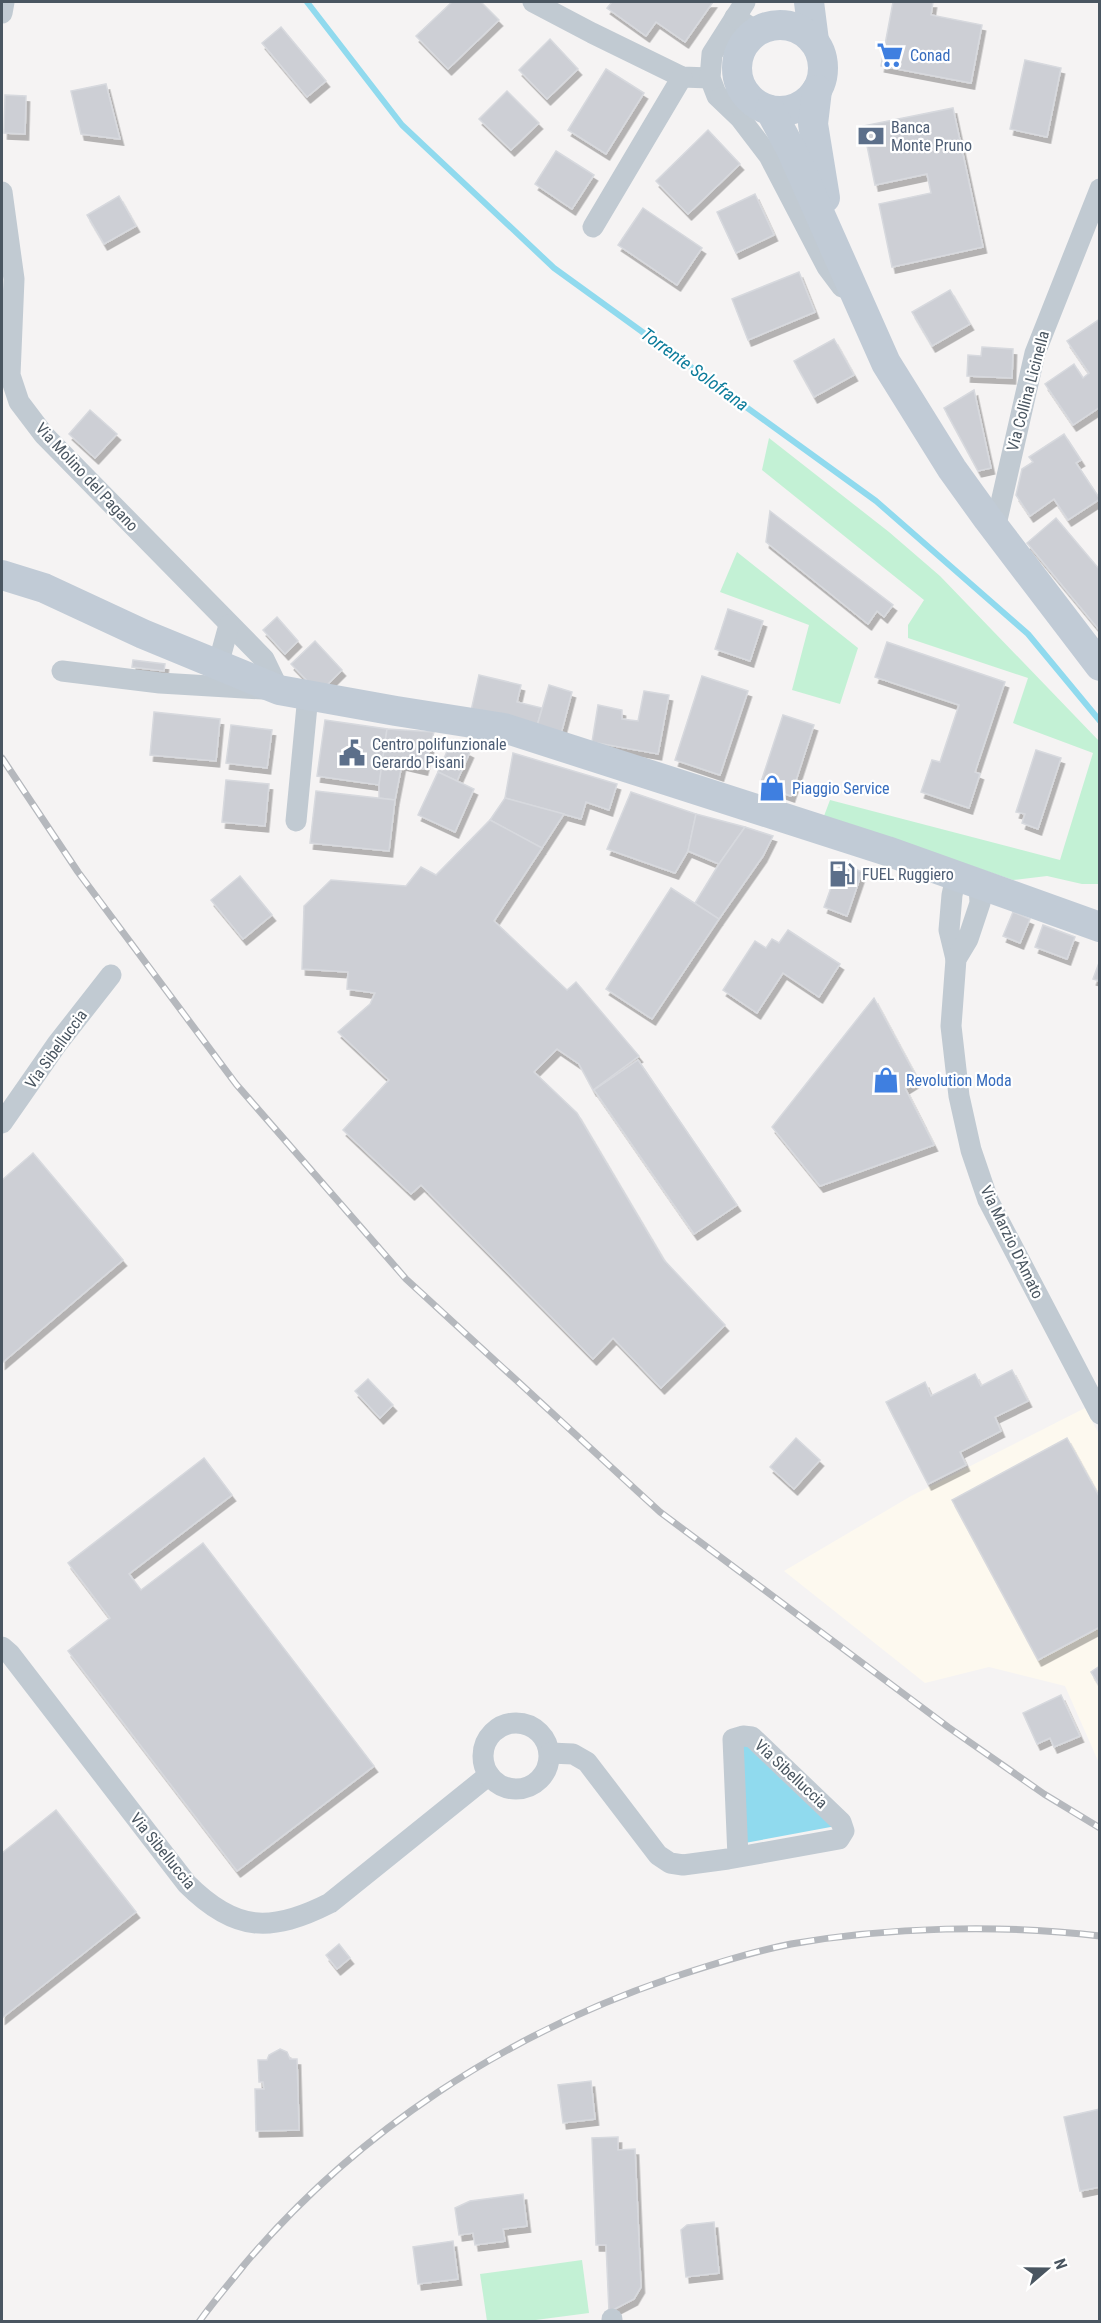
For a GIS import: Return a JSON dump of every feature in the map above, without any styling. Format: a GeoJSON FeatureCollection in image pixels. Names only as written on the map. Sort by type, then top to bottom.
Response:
{"type":"FeatureCollection","features":[{"type":"Feature","properties":{"kind":"main road"},"geometry":{"type":"LineString","coordinates":[[746,17],[772,2]]}},
{"type":"Feature","properties":{"kind":"main road"},"geometry":{"type":"LineString","coordinates":[[809,2],[814,41]]}},
{"type":"Feature","properties":{"kind":"main road"},"geometry":{"type":"LineString","coordinates":[[746,17],[768,26],[786,25],[804,32],[814,41],[821,54],[823,69],[817,90],[813,124],[834,245]]}},
{"type":"Feature","properties":{"kind":"main road"},"geometry":{"type":"LineString","coordinates":[[746,17],[737,71],[742,89],[747,96],[767,109],[781,111],[795,109],[808,101],[817,90]]}},
{"type":"Feature","properties":{"kind":"main road"},"geometry":{"type":"LineString","coordinates":[[767,109],[790,149],[886,363],[952,469],[995,529],[1099,663]]}},
{"type":"Feature","properties":{"kind":"main road"},"geometry":{"type":"LineString","coordinates":[[2,575],[44,588],[143,634],[294,692],[504,728],[875,848],[1100,927]]}},
{"type":"Feature","properties":{"kind":"street"},"geometry":{"type":"LineString","coordinates":[[2,12],[4,2]]}},
{"type":"Feature","properties":{"kind":"street"},"geometry":{"type":"LineString","coordinates":[[532,2],[682,77],[714,87],[736,104],[767,109]]}},
{"type":"Feature","properties":{"kind":"street"},"geometry":{"type":"LineString","coordinates":[[746,17],[712,54],[714,87],[769,156],[827,267],[846,294],[862,310]]}},
{"type":"Feature","properties":{"kind":"street"},"geometry":{"type":"LineString","coordinates":[[593,227],[682,77]]}},
{"type":"Feature","properties":{"kind":"street","name":"Via Collina Licinella"},"geometry":{"type":"LineString","coordinates":[[995,529],[1035,353],[1100,189]]}},
{"type":"Feature","properties":{"kind":"street","name":"Via Molino del Pagano"},"geometry":{"type":"LineString","coordinates":[[2,192],[14,279],[10,375],[19,402],[44,435],[294,692]]}},
{"type":"Feature","properties":{"kind":"street"},"geometry":{"type":"LineString","coordinates":[[218,664],[229,625]]}},
{"type":"Feature","properties":{"kind":"street"},"geometry":{"type":"LineString","coordinates":[[62,671],[160,683],[294,692],[296,821]]}},
{"type":"Feature","properties":{"kind":"street"},"geometry":{"type":"LineString","coordinates":[[956,959],[949,930],[952,896],[967,881]]}},
{"type":"Feature","properties":{"kind":"street","name":"Via Marzio D'Amato"},"geometry":{"type":"LineString","coordinates":[[967,881],[980,903],[968,939],[956,959],[951,1026],[959,1096],[971,1150],[988,1200],[1100,1414]]}},
{"type":"Feature","properties":{"kind":"street","name":"Via Sibelluccia"},"geometry":{"type":"LineString","coordinates":[[2,1123],[57,1044],[111,975]]}},
{"type":"Feature","properties":{"kind":"street","name":"Via Sibelluccia"},"geometry":{"type":"LineString","coordinates":[[2,1647],[10,1654],[187,1884],[198,1895],[229,1917],[249,1923],[283,1922],[307,1915],[330,1904],[489,1775]]}},
{"type":"Feature","properties":{"kind":"street"},"geometry":{"type":"LineString","coordinates":[[521,1723],[532,1726],[541,1733],[550,1753],[549,1764],[537,1782],[528,1788],[517,1790],[506,1788],[489,1775],[482,1754],[485,1743],[500,1726],[521,1723]]}},
{"type":"Feature","properties":{"kind":"street","name":"Via Sibelluccia"},"geometry":{"type":"LineString","coordinates":[[550,1753],[573,1754],[587,1762],[658,1855],[670,1863],[683,1865],[738,1857],[839,1839],[844,1831],[841,1822],[752,1737],[743,1736],[733,1739],[738,1857]]}},
{"type":"Feature","properties":{"kind":"shaded area"},"geometry":{"type":"Polygon","coordinates":[[[1085,1408],[1100,1436],[1099,1763],[1065,1686],[989,1667],[925,1683],[784,1571],[911,1496],[1085,1408]]]}},
{"type":"Feature","properties":{"kind":"green space"},"geometry":{"type":"Polygon","coordinates":[[[769,438],[889,532],[940,576],[1099,741],[1099,884],[1082,884],[1047,876],[1013,880],[824,816],[830,800],[1060,860],[1093,753],[1013,723],[1028,678],[908,638],[908,625],[924,600],[762,470],[769,438]]]}},
{"type":"Feature","properties":{"kind":"green space"},"geometry":{"type":"Polygon","coordinates":[[[737,552],[858,648],[840,704],[792,690],[809,625],[720,592],[737,552]]]}},
{"type":"Feature","properties":{"kind":"green space"},"geometry":{"type":"Polygon","coordinates":[[[582,2260],[589,2313],[528,2321],[487,2321],[480,2274],[582,2260]]]}},
{"type":"Feature","properties":{"kind":"water"},"geometry":{"type":"Polygon","coordinates":[[[742,1741],[836,1826],[745,1843],[742,1741]]]}},
{"type":"Feature","properties":{"kind":"building"},"geometry":{"type":"Polygon","coordinates":[[[452,2],[481,2],[499,20],[448,69],[416,36],[452,2]]]}},
{"type":"Feature","properties":{"kind":"building"},"geometry":{"type":"Polygon","coordinates":[[[612,2],[713,2],[685,42],[656,22],[646,36],[607,8],[612,2]]]}},
{"type":"Feature","properties":{"kind":"building"},"geometry":{"type":"Polygon","coordinates":[[[893,2],[933,2],[931,15],[982,25],[971,83],[881,66],[893,2]]]}},
{"type":"Feature","properties":{"kind":"building"},"geometry":{"type":"Polygon","coordinates":[[[281,27],[326,81],[307,97],[262,43],[281,27]]]}},
{"type":"Feature","properties":{"kind":"building"},"geometry":{"type":"Polygon","coordinates":[[[550,39],[578,69],[547,99],[519,70],[550,39]]]}},
{"type":"Feature","properties":{"kind":"building"},"geometry":{"type":"Polygon","coordinates":[[[1025,60],[1061,68],[1047,137],[1010,129],[1025,60]]]}},
{"type":"Feature","properties":{"kind":"building"},"geometry":{"type":"Polygon","coordinates":[[[606,69],[644,93],[606,154],[568,130],[606,69]]]}},
{"type":"Feature","properties":{"kind":"building"},"geometry":{"type":"Polygon","coordinates":[[[106,84],[120,139],[81,134],[71,91],[106,84]]]}},
{"type":"Feature","properties":{"kind":"building"},"geometry":{"type":"Polygon","coordinates":[[[507,91],[539,123],[511,150],[479,119],[507,91]]]}},
{"type":"Feature","properties":{"kind":"building"},"geometry":{"type":"Polygon","coordinates":[[[5,95],[26,96],[25,134],[4,133],[5,95]]]}},
{"type":"Feature","properties":{"kind":"building"},"geometry":{"type":"Polygon","coordinates":[[[953,108],[983,247],[892,267],[879,204],[931,193],[927,174],[875,185],[863,126],[953,108]]]}},
{"type":"Feature","properties":{"kind":"building"},"geometry":{"type":"Polygon","coordinates":[[[708,130],[740,164],[688,214],[656,181],[708,130]]]}},
{"type":"Feature","properties":{"kind":"building"},"geometry":{"type":"Polygon","coordinates":[[[556,151],[594,175],[572,209],[535,184],[556,151]]]}},
{"type":"Feature","properties":{"kind":"building"},"geometry":{"type":"Polygon","coordinates":[[[755,194],[774,235],[736,253],[717,212],[755,194]]]}},
{"type":"Feature","properties":{"kind":"building"},"geometry":{"type":"Polygon","coordinates":[[[119,196],[136,226],[104,244],[87,215],[119,196]]]}},
{"type":"Feature","properties":{"kind":"building"},"geometry":{"type":"Polygon","coordinates":[[[643,208],[702,248],[677,285],[618,245],[643,208]]]}},
{"type":"Feature","properties":{"kind":"building"},"geometry":{"type":"Polygon","coordinates":[[[799,272],[815,312],[748,340],[732,299],[799,272]]]}},
{"type":"Feature","properties":{"kind":"building"},"geometry":{"type":"Polygon","coordinates":[[[950,290],[970,324],[932,346],[912,312],[950,290]]]}},
{"type":"Feature","properties":{"kind":"building"},"geometry":{"type":"Polygon","coordinates":[[[1100,319],[1100,407],[1073,425],[1045,384],[1074,364],[1083,378],[1089,373],[1067,341],[1100,319]]]}},
{"type":"Feature","properties":{"kind":"building"},"geometry":{"type":"Polygon","coordinates":[[[834,339],[854,375],[814,397],[794,361],[834,339]]]}},
{"type":"Feature","properties":{"kind":"building"},"geometry":{"type":"Polygon","coordinates":[[[982,347],[1013,349],[1012,378],[967,376],[968,355],[981,356],[982,347]]]}},
{"type":"Feature","properties":{"kind":"building"},"geometry":{"type":"Polygon","coordinates":[[[974,390],[991,468],[978,471],[944,408],[974,390]]]}},
{"type":"Feature","properties":{"kind":"building"},"geometry":{"type":"Polygon","coordinates":[[[90,410],[117,434],[95,458],[69,434],[90,410]]]}},
{"type":"Feature","properties":{"kind":"building"},"geometry":{"type":"Polygon","coordinates":[[[1064,434],[1081,460],[1076,463],[1100,499],[1068,520],[1054,499],[1030,516],[1016,495],[1022,469],[1033,462],[1029,457],[1064,434]]]}},
{"type":"Feature","properties":{"kind":"building"},"geometry":{"type":"Polygon","coordinates":[[[770,511],[893,605],[884,617],[877,611],[868,624],[766,542],[770,511]]]}},
{"type":"Feature","properties":{"kind":"building"},"geometry":{"type":"Polygon","coordinates":[[[1056,518],[1100,570],[1100,631],[1027,543],[1056,518]]]}},
{"type":"Feature","properties":{"kind":"building"},"geometry":{"type":"Polygon","coordinates":[[[728,609],[763,621],[750,661],[715,649],[728,609]]]}},
{"type":"Feature","properties":{"kind":"building"},"geometry":{"type":"Polygon","coordinates":[[[277,617],[298,641],[285,654],[263,630],[277,617]]]}},
{"type":"Feature","properties":{"kind":"building"},"geometry":{"type":"Polygon","coordinates":[[[315,641],[342,670],[319,693],[291,664],[315,641]]]}},
{"type":"Feature","properties":{"kind":"building"},"geometry":{"type":"Polygon","coordinates":[[[887,642],[1005,682],[975,772],[980,774],[969,808],[921,792],[932,760],[940,762],[959,705],[875,677],[887,642]]]}},
{"type":"Feature","properties":{"kind":"building"},"geometry":{"type":"Polygon","coordinates":[[[133,660],[165,664],[164,671],[132,667],[133,660]]]}},
{"type":"Feature","properties":{"kind":"building"},"geometry":{"type":"Polygon","coordinates":[[[479,675],[521,685],[517,702],[542,708],[537,726],[471,711],[479,675]]]}},
{"type":"Feature","properties":{"kind":"building"},"geometry":{"type":"Polygon","coordinates":[[[702,676],[748,691],[720,775],[675,760],[702,676]]]}},
{"type":"Feature","properties":{"kind":"building"},"geometry":{"type":"Polygon","coordinates":[[[549,685],[572,692],[561,734],[537,726],[549,685]]]}},
{"type":"Feature","properties":{"kind":"building"},"geometry":{"type":"Polygon","coordinates":[[[644,691],[669,695],[658,754],[592,742],[598,705],[622,710],[622,719],[638,721],[644,691]]]}},
{"type":"Feature","properties":{"kind":"building"},"geometry":{"type":"Polygon","coordinates":[[[154,712],[220,719],[216,761],[150,755],[154,712]]]}},
{"type":"Feature","properties":{"kind":"building"},"geometry":{"type":"Polygon","coordinates":[[[783,715],[814,725],[791,796],[760,785],[783,715]]]}},
{"type":"Feature","properties":{"kind":"building","name":"Centro polifunzionale Gerardo Pisani"},"geometry":{"type":"Polygon","coordinates":[[[325,720],[387,729],[379,785],[317,776],[325,720]]]}},
{"type":"Feature","properties":{"kind":"building"},"geometry":{"type":"Polygon","coordinates":[[[231,725],[272,730],[267,768],[226,763],[231,725]]]}},
{"type":"Feature","properties":{"kind":"building"},"geometry":{"type":"Polygon","coordinates":[[[387,729],[434,732],[424,769],[402,764],[395,800],[379,798],[387,729]]]}},
{"type":"Feature","properties":{"kind":"building"},"geometry":{"type":"Polygon","coordinates":[[[451,742],[470,752],[457,781],[438,772],[451,742]]]}},
{"type":"Feature","properties":{"kind":"building"},"geometry":{"type":"Polygon","coordinates":[[[1036,750],[1061,758],[1038,829],[1022,823],[1025,814],[1016,812],[1036,750]]]}},
{"type":"Feature","properties":{"kind":"building"},"geometry":{"type":"Polygon","coordinates":[[[513,753],[617,784],[609,810],[586,802],[581,819],[505,798],[513,753]]]}},
{"type":"Feature","properties":{"kind":"building"},"geometry":{"type":"Polygon","coordinates":[[[438,772],[474,789],[455,832],[418,815],[438,772]]]}},
{"type":"Feature","properties":{"kind":"building"},"geometry":{"type":"Polygon","coordinates":[[[226,780],[269,784],[265,826],[222,822],[226,780]]]}},
{"type":"Feature","properties":{"kind":"building"},"geometry":{"type":"Polygon","coordinates":[[[316,791],[395,800],[389,851],[310,843],[316,791]]]}},
{"type":"Feature","properties":{"kind":"building"},"geometry":{"type":"Polygon","coordinates":[[[631,792],[696,814],[688,851],[675,873],[607,849],[631,792]]]}},
{"type":"Feature","properties":{"kind":"building"},"geometry":{"type":"Polygon","coordinates":[[[505,798],[564,814],[542,848],[490,820],[505,798]]]}},
{"type":"Feature","properties":{"kind":"building"},"geometry":{"type":"Polygon","coordinates":[[[696,814],[745,827],[719,864],[688,851],[696,814]]]}},
{"type":"Feature","properties":{"kind":"building"},"geometry":{"type":"Polygon","coordinates":[[[490,820],[542,848],[494,921],[567,990],[576,982],[639,1056],[593,1090],[579,1064],[557,1049],[534,1072],[577,1113],[664,1260],[725,1325],[661,1388],[613,1338],[593,1359],[421,1185],[411,1194],[343,1130],[389,1080],[338,1032],[370,1004],[375,993],[347,989],[348,972],[302,969],[304,906],[331,880],[406,886],[421,867],[436,875],[490,820]]]}},
{"type":"Feature","properties":{"kind":"building"},"geometry":{"type":"Polygon","coordinates":[[[745,827],[773,836],[763,856],[719,919],[695,903],[745,827]]]}},
{"type":"Feature","properties":{"kind":"building"},"geometry":{"type":"Polygon","coordinates":[[[840,863],[862,872],[847,916],[824,907],[840,863]]]}},
{"type":"Feature","properties":{"kind":"building"},"geometry":{"type":"Polygon","coordinates":[[[240,876],[272,915],[243,939],[211,900],[240,876]]]}},
{"type":"Feature","properties":{"kind":"building"},"geometry":{"type":"Polygon","coordinates":[[[671,888],[719,919],[652,1019],[606,989],[671,888]]]}},
{"type":"Feature","properties":{"kind":"building"},"geometry":{"type":"Polygon","coordinates":[[[1013,912],[1030,919],[1020,943],[1003,936],[1013,912]]]}},
{"type":"Feature","properties":{"kind":"building"},"geometry":{"type":"Polygon","coordinates":[[[1043,925],[1075,937],[1067,959],[1035,947],[1043,925]]]}},
{"type":"Feature","properties":{"kind":"building"},"geometry":{"type":"Polygon","coordinates":[[[788,930],[840,964],[819,997],[783,973],[757,1013],[723,990],[755,941],[766,948],[772,939],[779,943],[788,930]]]}},
{"type":"Feature","properties":{"kind":"building"},"geometry":{"type":"Polygon","coordinates":[[[1100,960],[1100,981],[1093,979],[1100,960]]]}},
{"type":"Feature","properties":{"kind":"building"},"geometry":{"type":"Polygon","coordinates":[[[874,998],[918,1080],[905,1088],[934,1145],[820,1186],[772,1127],[874,998]]]}},
{"type":"Feature","properties":{"kind":"building"},"geometry":{"type":"Polygon","coordinates":[[[638,1060],[737,1205],[694,1234],[594,1090],[638,1060]]]}},
{"type":"Feature","properties":{"kind":"building"},"geometry":{"type":"Polygon","coordinates":[[[33,1153],[123,1260],[2,1363],[2,1180],[33,1153]]]}},
{"type":"Feature","properties":{"kind":"building"},"geometry":{"type":"Polygon","coordinates":[[[1012,1370],[1028,1401],[995,1417],[1001,1431],[960,1452],[966,1465],[928,1484],[886,1402],[925,1382],[931,1396],[975,1374],[981,1386],[1012,1370]]]}},
{"type":"Feature","properties":{"kind":"building"},"geometry":{"type":"Polygon","coordinates":[[[368,1379],[393,1405],[380,1418],[355,1391],[368,1379]]]}},
{"type":"Feature","properties":{"kind":"building"},"geometry":{"type":"Polygon","coordinates":[[[796,1438],[820,1460],[794,1489],[770,1467],[796,1438]]]}},
{"type":"Feature","properties":{"kind":"building"},"geometry":{"type":"Polygon","coordinates":[[[1067,1438],[1100,1498],[1100,1627],[1038,1660],[952,1500],[1067,1438]]]}},
{"type":"Feature","properties":{"kind":"building"},"geometry":{"type":"Polygon","coordinates":[[[204,1458],[232,1495],[129,1574],[141,1590],[203,1543],[374,1766],[237,1871],[68,1651],[110,1618],[68,1563],[204,1458]]]}},
{"type":"Feature","properties":{"kind":"building"},"geometry":{"type":"Polygon","coordinates":[[[1100,1666],[1100,1687],[1091,1672],[1100,1666]]]}},
{"type":"Feature","properties":{"kind":"building"},"geometry":{"type":"Polygon","coordinates":[[[1061,1695],[1080,1736],[1054,1747],[1050,1738],[1037,1744],[1023,1713],[1061,1695]]]}},
{"type":"Feature","properties":{"kind":"building"},"geometry":{"type":"Polygon","coordinates":[[[56,1810],[136,1912],[2,2018],[2,1853],[56,1810]]]}},
{"type":"Feature","properties":{"kind":"building"},"geometry":{"type":"Polygon","coordinates":[[[339,1944],[350,1958],[337,1969],[326,1955],[339,1944]]]}},
{"type":"Feature","properties":{"kind":"building"},"geometry":{"type":"Polygon","coordinates":[[[280,2049],[287,2052],[290,2059],[297,2059],[299,2130],[256,2131],[255,2089],[264,2089],[263,2082],[259,2082],[258,2060],[267,2060],[269,2055],[280,2049]]]}},
{"type":"Feature","properties":{"kind":"building"},"geometry":{"type":"Polygon","coordinates":[[[591,2081],[595,2119],[563,2123],[558,2085],[591,2081]]]}},
{"type":"Feature","properties":{"kind":"building"},"geometry":{"type":"Polygon","coordinates":[[[1100,2109],[1100,2187],[1080,2191],[1064,2117],[1100,2109]]]}},
{"type":"Feature","properties":{"kind":"building"},"geometry":{"type":"Polygon","coordinates":[[[618,2137],[618,2150],[635,2149],[641,2287],[634,2299],[609,2312],[606,2245],[596,2245],[592,2138],[618,2137]]]}},
{"type":"Feature","properties":{"kind":"building"},"geometry":{"type":"Polygon","coordinates":[[[523,2194],[527,2226],[503,2229],[505,2241],[475,2245],[473,2233],[459,2235],[455,2208],[470,2201],[523,2194]]]}},
{"type":"Feature","properties":{"kind":"building"},"geometry":{"type":"Polygon","coordinates":[[[714,2222],[719,2273],[686,2277],[681,2230],[687,2225],[714,2222]]]}},
{"type":"Feature","properties":{"kind":"building"},"geometry":{"type":"Polygon","coordinates":[[[453,2241],[458,2279],[418,2284],[413,2247],[453,2241]]]}},
{"type":"Feature","properties":{"kind":"waterway","name":"Torrente Solofrana"},"geometry":{"type":"LineString","coordinates":[[307,2],[402,125],[554,268],[876,501],[1028,634],[1100,721]]}},
{"type":"Feature","properties":{"kind":"railway"},"geometry":{"type":"LineString","coordinates":[[2,758],[78,872],[236,1084],[406,1279],[660,1512],[948,1727],[1044,1794],[1100,1828]]}},
{"type":"Feature","properties":{"kind":"railway"},"geometry":{"type":"LineString","coordinates":[[199,2322],[244,2265],[288,2216],[385,2130],[438,2092],[493,2058],[610,2001],[730,1959],[776,1947],[828,1938],[945,1929],[1024,1930],[1100,1936]]}},
{"type":"Feature","properties":{"kind":"place","name":"Conad"},"geometry":{"type":"Point","coordinates":[890,55]}},
{"type":"Feature","properties":{"kind":"place","name":"Banca Monte Pruno"},"geometry":{"type":"Point","coordinates":[871,136]}},
{"type":"Feature","properties":{"kind":"place","name":"Centro polifunzionale Gerardo Pisani"},"geometry":{"type":"Point","coordinates":[352,753]}},
{"type":"Feature","properties":{"kind":"place","name":"Piaggio Service"},"geometry":{"type":"Point","coordinates":[772,788]}},
{"type":"Feature","properties":{"kind":"place","name":"FUEL Ruggiero"},"geometry":{"type":"Point","coordinates":[842,874]}},
{"type":"Feature","properties":{"kind":"place","name":"Revolution Moda"},"geometry":{"type":"Point","coordinates":[886,1080]}}]}
